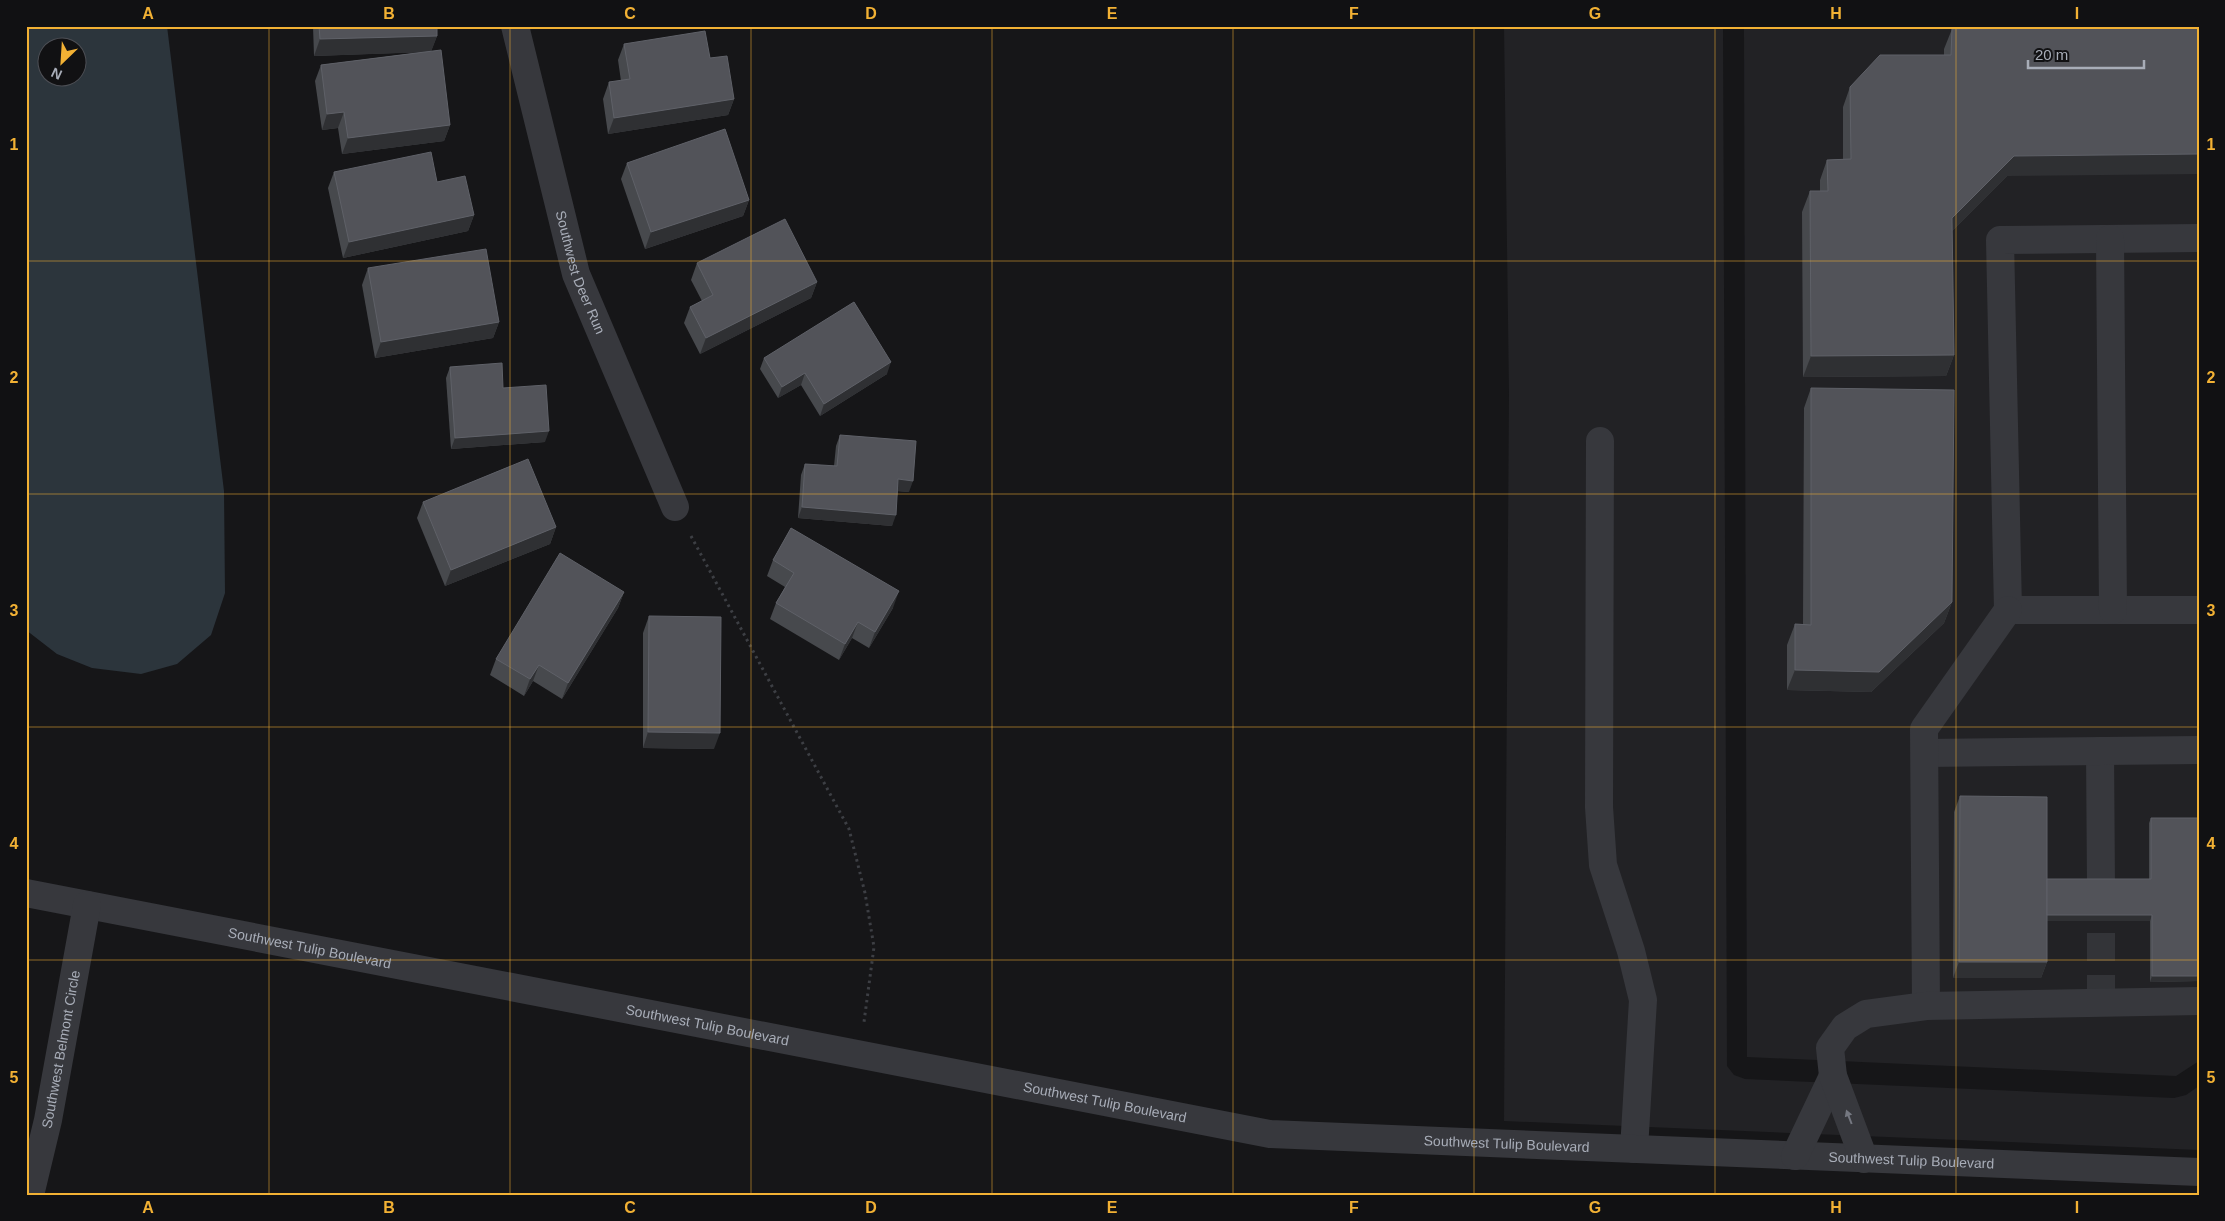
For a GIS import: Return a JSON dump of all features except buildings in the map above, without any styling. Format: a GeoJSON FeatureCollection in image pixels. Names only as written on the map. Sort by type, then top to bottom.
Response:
{"type":"FeatureCollection","features":[{"type":"Feature","properties":{"kind":"street","name":"Southwest Deer Run"},"geometry":{"type":"LineString","coordinates":[[515,26],[576,274],[675,507]]}},
{"type":"Feature","properties":{"kind":"street"},"geometry":{"type":"LineString","coordinates":[[1926,1006],[1924,729],[2008,610],[2000,240],[2199,238]]}},
{"type":"Feature","properties":{"kind":"street"},"geometry":{"type":"LineString","coordinates":[[2110,239],[2113,610]]}},
{"type":"Feature","properties":{"kind":"street"},"geometry":{"type":"LineString","coordinates":[[1600,441],[1599,807],[1603,866],[1631,951],[1643,1000],[1634,1149]]}},
{"type":"Feature","properties":{"kind":"street"},"geometry":{"type":"LineString","coordinates":[[2008,610],[2199,610]]}},
{"type":"Feature","properties":{"kind":"street"},"geometry":{"type":"LineString","coordinates":[[1925,753],[2199,750]]}},
{"type":"Feature","properties":{"kind":"street"},"geometry":{"type":"LineString","coordinates":[[2100,751],[2101,885]]}},
{"type":"Feature","properties":{"kind":"street","name":"Southwest Tulip Boulevard"},"geometry":{"type":"LineString","coordinates":[[26,893],[1270,1134],[2199,1172]]}},
{"type":"Feature","properties":{"kind":"street","name":"Southwest Belmont Circle"},"geometry":{"type":"LineString","coordinates":[[30,1195],[48,1120],[87,905]]}},
{"type":"Feature","properties":{"kind":"street"},"geometry":{"type":"LineString","coordinates":[[1864,1159],[1833,1076],[1830,1048],[1845,1027],[1866,1014],[1926,1006],[2199,1000]]}},
{"type":"Feature","properties":{"kind":"street"},"geometry":{"type":"LineString","coordinates":[[1795,1156],[1833,1076]]}},
{"type":"Feature","properties":{"kind":"path"},"geometry":{"type":"LineString","coordinates":[[675,507],[849,830],[865,893],[874,947],[860,1055]]}},
{"type":"Feature","properties":{"kind":"shaded area"},"geometry":{"type":"Polygon","coordinates":[[[26,26],[167,26],[224,491],[225,593],[211,635],[177,664],[141,674],[92,668],[57,654],[26,630],[26,26]]]}},
{"type":"Feature","properties":{"kind":"shaded area"},"geometry":{"type":"Polygon","coordinates":[[[1504,26],[1723,26],[1727,1066],[1734,1075],[1745,1079],[2174,1098],[2186,1095],[2199,1086],[2199,1150],[1504,1121],[1509,393],[1504,26]]]}},
{"type":"Feature","properties":{"kind":"shaded area"},"geometry":{"type":"Polygon","coordinates":[[[1744,26],[2199,26],[2199,1061],[2176,1076],[1747,1057],[1744,26]]]}},
{"type":"Feature","properties":{"kind":"tunnel"},"geometry":{"type":"LineString","coordinates":[[2101,885],[2101,1003]]}}]}
